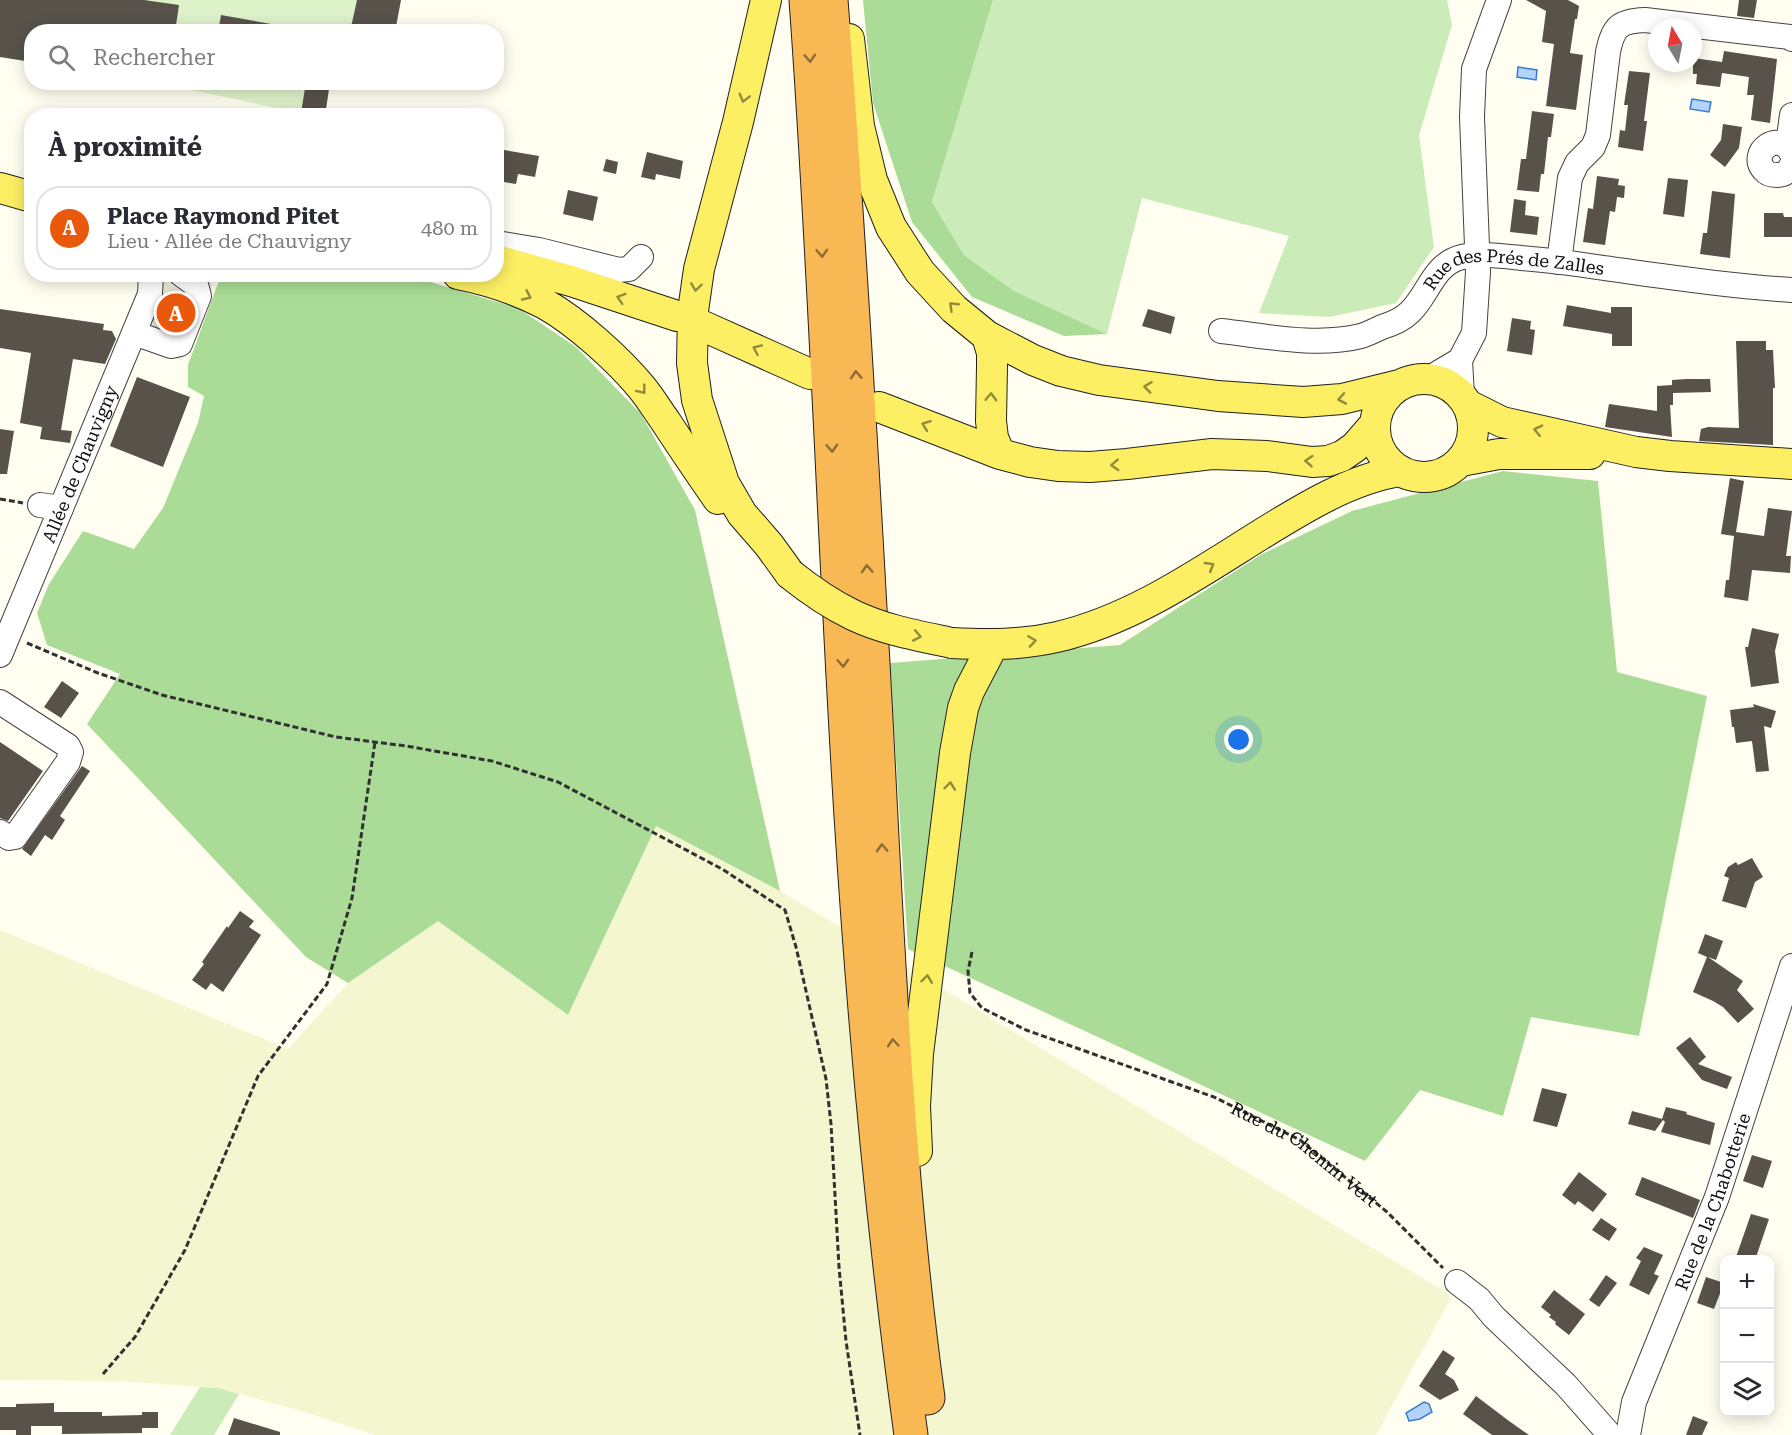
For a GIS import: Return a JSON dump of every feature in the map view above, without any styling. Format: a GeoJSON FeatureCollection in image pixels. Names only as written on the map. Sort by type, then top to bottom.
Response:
{"type":"FeatureCollection","features":[{"type":"Feature","properties":{"kind":"highway"},"geometry":{"type":"LineString","coordinates":[[806,0],[823,257],[851,814],[864,996],[894,1310],[911,1435]]}},
{"type":"Feature","properties":{"kind":"highway"},"geometry":{"type":"LineString","coordinates":[[831,0],[859,417],[892,1023],[907,1205],[934,1435]]}},
{"type":"Feature","properties":{"kind":"main road"},"geometry":{"type":"LineString","coordinates":[[766,0],[741,111],[699,269],[693,311],[692,363],[697,400],[706,435],[724,483],[742,514],[790,574]]}},
{"type":"Feature","properties":{"kind":"main road"},"geometry":{"type":"LineString","coordinates":[[845,0],[859,126],[872,180],[891,227],[920,272],[954,309],[987,336],[1033,360],[1061,371],[1099,380],[1218,396],[1303,402],[1342,399],[1413,380],[1428,379],[1447,384],[1465,400],[1502,422],[1636,453]]}},
{"type":"Feature","properties":{"kind":"main road"},"geometry":{"type":"LineString","coordinates":[[24,190],[0,188],[24,195]]}},
{"type":"Feature","properties":{"kind":"main road"},"geometry":{"type":"LineString","coordinates":[[504,262],[571,281],[690,321],[810,374]]}},
{"type":"Feature","properties":{"kind":"main road"},"geometry":{"type":"LineString","coordinates":[[490,282],[520,292],[547,305],[620,364],[643,389],[725,509],[772,561],[819,596],[855,616],[903,633],[952,643],[993,645],[1057,637],[1088,628],[1116,617],[1177,586],[1311,506],[1365,481],[1400,471]]}},
{"type":"Feature","properties":{"kind":"main road"},"geometry":{"type":"LineString","coordinates":[[987,336],[992,353],[991,421],[993,438],[1000,454]]}},
{"type":"Feature","properties":{"kind":"main road"},"geometry":{"type":"LineString","coordinates":[[1399,385],[1389,392],[1377,413],[1374,425],[1376,439],[1380,452],[1389,463],[1400,471],[1416,477],[1432,477],[1448,471],[1461,461],[1469,448],[1473,434],[1473,419],[1465,400]]}},
{"type":"Feature","properties":{"kind":"main road"},"geometry":{"type":"LineString","coordinates":[[879,407],[1000,454],[1058,466],[1090,467],[1212,454],[1267,456],[1312,462],[1328,461],[1342,456],[1355,447],[1374,425]]}},
{"type":"Feature","properties":{"kind":"main road"},"geometry":{"type":"LineString","coordinates":[[1461,461],[1499,454],[1636,453],[1792,464]]}},
{"type":"Feature","properties":{"kind":"main road"},"geometry":{"type":"LineString","coordinates":[[928,1394],[915,1106],[918,1054],[958,730],[969,691],[993,645]]}},
{"type":"Feature","properties":{"kind":"street"},"geometry":{"type":"LineString","coordinates":[[1428,379],[1460,360],[1474,333],[1477,306],[1477,256],[1472,117],[1474,69],[1499,0]]}},
{"type":"Feature","properties":{"kind":"street"},"geometry":{"type":"LineString","coordinates":[[1559,262],[1570,178],[1577,163],[1593,147],[1598,135],[1608,52],[1611,38],[1618,26],[1629,20],[1645,20],[1792,39]]}},
{"type":"Feature","properties":{"kind":"street"},"geometry":{"type":"LineString","coordinates":[[1789,154],[1792,115]]}},
{"type":"Feature","properties":{"kind":"street"},"geometry":{"type":"LineString","coordinates":[[504,244],[539,250],[619,270],[629,268],[641,257]]}},
{"type":"Feature","properties":{"kind":"street","name":"Rue des Prés de Zalles"},"geometry":{"type":"LineString","coordinates":[[1221,330],[1297,339],[1329,340],[1361,336],[1389,325],[1408,314],[1420,301],[1445,263],[1462,257],[1500,256],[1747,287],[1792,290]]}},
{"type":"Feature","properties":{"kind":"street"},"geometry":{"type":"LineString","coordinates":[[134,333],[171,346],[180,344],[199,296],[196,285],[192,282]]}},
{"type":"Feature","properties":{"kind":"street","name":"Allée de Chauvigny"},"geometry":{"type":"LineString","coordinates":[[4,645],[50,507],[134,333],[151,284]]}},
{"type":"Feature","properties":{"kind":"street"},"geometry":{"type":"LineString","coordinates":[[1460,360],[1465,400]]}},
{"type":"Feature","properties":{"kind":"street"},"geometry":{"type":"LineString","coordinates":[[0,702],[68,746],[71,752],[68,762],[15,837],[9,838],[0,832]]}},
{"type":"Feature","properties":{"kind":"street","name":"Rue de la Chabotterie"},"geometry":{"type":"LineString","coordinates":[[1628,1435],[1634,1402],[1718,1197],[1792,966]]}},
{"type":"Feature","properties":{"kind":"street"},"geometry":{"type":"LineString","coordinates":[[1457,1282],[1479,1299],[1494,1317],[1566,1385],[1610,1435]]}},
{"type":"Feature","properties":{"kind":"path"},"geometry":{"type":"LineString","coordinates":[[4,645],[162,695],[336,737],[492,761],[558,782],[722,869],[785,910],[796,947],[826,1079],[846,1341],[860,1435]]}},
{"type":"Feature","properties":{"kind":"path"},"geometry":{"type":"LineString","coordinates":[[104,1374],[135,1337],[185,1250],[258,1076],[327,984],[352,898],[375,742]]}},
{"type":"Feature","properties":{"kind":"path","name":"Rue du Chemin Vert"},"geometry":{"type":"LineString","coordinates":[[972,952],[968,971],[970,993],[982,1008],[1026,1030],[1214,1097],[1300,1140],[1387,1212],[1457,1282]]}},
{"type":"Feature","properties":{"kind":"green space"},"geometry":{"type":"Polygon","coordinates":[[[0,0],[401,0],[396,24],[24,24],[24,61],[0,57],[0,0]]]}},
{"type":"Feature","properties":{"kind":"green space"},"geometry":{"type":"Polygon","coordinates":[[[863,0],[993,0],[932,202],[964,255],[1014,291],[1107,334],[1064,336],[972,297],[912,222],[873,103],[863,0]]]}},
{"type":"Feature","properties":{"kind":"green space"},"geometry":{"type":"Polygon","coordinates":[[[993,0],[1447,0],[1452,25],[1419,135],[1434,247],[1396,303],[1329,317],[1259,313],[1289,236],[1142,198],[1107,334],[1014,291],[964,255],[932,202],[993,0]]]}},
{"type":"Feature","properties":{"kind":"green space"},"geometry":{"type":"Polygon","coordinates":[[[191,90],[329,90],[326,108],[277,108],[191,90]]]}},
{"type":"Feature","properties":{"kind":"green space"},"geometry":{"type":"Polygon","coordinates":[[[218,282],[430,282],[518,308],[576,347],[641,414],[695,510],[780,891],[656,826],[568,1015],[438,921],[348,983],[306,957],[87,724],[120,674],[47,645],[37,613],[49,584],[83,531],[134,549],[163,508],[198,423],[204,396],[188,387],[188,365],[218,282]]]}},
{"type":"Feature","properties":{"kind":"green space"},"geometry":{"type":"Polygon","coordinates":[[[1503,471],[1598,481],[1617,672],[1707,696],[1639,1036],[1531,1017],[1503,1116],[1420,1090],[1365,1161],[908,949],[890,663],[1120,645],[1262,554],[1352,511],[1503,471]]]}},
{"type":"Feature","properties":{"kind":"green space"},"geometry":{"type":"Polygon","coordinates":[[[656,826],[780,891],[1452,1296],[1376,1435],[375,1435],[305,1412],[218,1388],[118,1381],[0,1380],[0,930],[288,1049],[348,983],[438,921],[568,1015],[656,826]]]}},
{"type":"Feature","properties":{"kind":"green space"},"geometry":{"type":"Polygon","coordinates":[[[200,1387],[218,1388],[239,1394],[214,1435],[170,1435],[200,1387]]]}},
{"type":"Feature","properties":{"kind":"shaded area"},"geometry":{"type":"Polygon","coordinates":[[[164,282],[209,282],[213,284],[182,361],[137,342],[164,282]]]}},
{"type":"Feature","properties":{"kind":"water"},"geometry":{"type":"Polygon","coordinates":[[[1518,67],[1537,70],[1536,80],[1517,77],[1518,67]]]}},
{"type":"Feature","properties":{"kind":"water"},"geometry":{"type":"Polygon","coordinates":[[[1692,99],[1711,102],[1709,112],[1690,109],[1692,99]]]}},
{"type":"Feature","properties":{"kind":"water"},"geometry":{"type":"Polygon","coordinates":[[[1424,1402],[1429,1404],[1432,1412],[1420,1419],[1409,1421],[1406,1413],[1424,1402]]]}},
{"type":"Feature","properties":{"kind":"building"},"geometry":{"type":"Polygon","coordinates":[[[0,0],[144,0],[179,5],[176,24],[24,24],[24,61],[0,57],[0,0]]]}},
{"type":"Feature","properties":{"kind":"building"},"geometry":{"type":"Polygon","coordinates":[[[357,0],[401,0],[396,24],[352,24],[357,0]]]}},
{"type":"Feature","properties":{"kind":"building"},"geometry":{"type":"Polygon","coordinates":[[[1526,0],[1568,0],[1579,6],[1570,53],[1583,55],[1576,110],[1546,106],[1554,44],[1542,42],[1546,11],[1526,0]]]}},
{"type":"Feature","properties":{"kind":"building"},"geometry":{"type":"Polygon","coordinates":[[[1739,0],[1757,0],[1754,18],[1737,16],[1739,0]]]}},
{"type":"Feature","properties":{"kind":"building"},"geometry":{"type":"Polygon","coordinates":[[[221,15],[271,24],[219,24],[221,15]]]}},
{"type":"Feature","properties":{"kind":"building"},"geometry":{"type":"Polygon","coordinates":[[[1724,51],[1777,59],[1770,123],[1751,120],[1754,95],[1747,95],[1749,77],[1722,73],[1720,87],[1696,84],[1697,74],[1693,72],[1702,72],[1702,59],[1722,62],[1724,51]]]}},
{"type":"Feature","properties":{"kind":"building"},"geometry":{"type":"Polygon","coordinates":[[[1629,71],[1650,73],[1643,151],[1618,147],[1620,130],[1625,131],[1628,105],[1624,105],[1629,71]]]}},
{"type":"Feature","properties":{"kind":"building"},"geometry":{"type":"Polygon","coordinates":[[[305,90],[329,90],[326,108],[302,108],[305,90]]]}},
{"type":"Feature","properties":{"kind":"building"},"geometry":{"type":"Polygon","coordinates":[[[1532,111],[1554,114],[1539,192],[1517,190],[1521,159],[1526,159],[1532,111]]]}},
{"type":"Feature","properties":{"kind":"building"},"geometry":{"type":"Polygon","coordinates":[[[1723,124],[1742,127],[1739,148],[1725,167],[1710,155],[1721,140],[1723,124]]]}},
{"type":"Feature","properties":{"kind":"building"},"geometry":{"type":"Polygon","coordinates":[[[504,150],[539,156],[535,177],[518,174],[516,184],[504,182],[504,150]]]}},
{"type":"Feature","properties":{"kind":"building"},"geometry":{"type":"Polygon","coordinates":[[[647,152],[683,161],[680,179],[656,174],[655,180],[641,177],[647,152]]]}},
{"type":"Feature","properties":{"kind":"building"},"geometry":{"type":"Polygon","coordinates":[[[606,159],[618,162],[616,174],[603,171],[606,159]]]}},
{"type":"Feature","properties":{"kind":"building"},"geometry":{"type":"Polygon","coordinates":[[[1597,176],[1619,179],[1618,185],[1625,186],[1624,198],[1617,197],[1615,212],[1610,211],[1605,245],[1583,242],[1588,208],[1593,209],[1597,176]]]}},
{"type":"Feature","properties":{"kind":"building"},"geometry":{"type":"Polygon","coordinates":[[[1668,178],[1688,180],[1684,217],[1663,214],[1668,178]]]}},
{"type":"Feature","properties":{"kind":"building"},"geometry":{"type":"Polygon","coordinates":[[[568,190],[598,197],[593,221],[563,214],[568,190]]]}},
{"type":"Feature","properties":{"kind":"building"},"geometry":{"type":"Polygon","coordinates":[[[1712,191],[1735,194],[1730,258],[1700,254],[1703,233],[1707,233],[1712,191]]]}},
{"type":"Feature","properties":{"kind":"building"},"geometry":{"type":"Polygon","coordinates":[[[1514,199],[1526,201],[1525,215],[1539,217],[1537,235],[1510,232],[1514,199]]]}},
{"type":"Feature","properties":{"kind":"building"},"geometry":{"type":"Polygon","coordinates":[[[1764,213],[1783,213],[1784,217],[1792,217],[1792,237],[1764,237],[1764,213]]]}},
{"type":"Feature","properties":{"kind":"building"},"geometry":{"type":"Polygon","coordinates":[[[1567,305],[1611,313],[1611,307],[1632,307],[1632,346],[1612,346],[1612,334],[1563,326],[1567,305]]]}},
{"type":"Feature","properties":{"kind":"building"},"geometry":{"type":"Polygon","coordinates":[[[0,309],[104,324],[103,330],[112,331],[116,339],[105,364],[73,359],[61,430],[72,431],[70,443],[40,439],[42,427],[20,423],[31,353],[0,348],[0,309]]]}},
{"type":"Feature","properties":{"kind":"building"},"geometry":{"type":"Polygon","coordinates":[[[1148,309],[1175,317],[1171,334],[1142,326],[1148,309]]]}},
{"type":"Feature","properties":{"kind":"building"},"geometry":{"type":"Polygon","coordinates":[[[1512,318],[1531,321],[1530,329],[1535,330],[1532,355],[1507,351],[1512,318]]]}},
{"type":"Feature","properties":{"kind":"building"},"geometry":{"type":"Polygon","coordinates":[[[1736,341],[1766,341],[1766,350],[1773,350],[1775,388],[1773,388],[1773,445],[1699,441],[1701,429],[1708,427],[1739,428],[1736,341]]]}},
{"type":"Feature","properties":{"kind":"building"},"geometry":{"type":"Polygon","coordinates":[[[137,377],[190,397],[163,467],[110,446],[137,377]]]}},
{"type":"Feature","properties":{"kind":"building"},"geometry":{"type":"Polygon","coordinates":[[[1710,379],[1711,392],[1673,393],[1673,405],[1670,405],[1672,437],[1605,427],[1609,404],[1657,411],[1657,386],[1672,385],[1672,380],[1710,379]]]}},
{"type":"Feature","properties":{"kind":"building"},"geometry":{"type":"Polygon","coordinates":[[[0,429],[14,431],[7,474],[0,474],[0,429]]]}},
{"type":"Feature","properties":{"kind":"building"},"geometry":{"type":"Polygon","coordinates":[[[1730,478],[1744,481],[1736,532],[1764,536],[1768,508],[1792,511],[1786,556],[1791,556],[1790,573],[1752,570],[1748,601],[1724,597],[1726,580],[1729,580],[1734,536],[1721,534],[1730,478]]]}},
{"type":"Feature","properties":{"kind":"building"},"geometry":{"type":"Polygon","coordinates":[[[1752,628],[1779,634],[1775,651],[1779,683],[1751,687],[1745,647],[1748,647],[1752,628]]]}},
{"type":"Feature","properties":{"kind":"building"},"geometry":{"type":"Polygon","coordinates":[[[62,681],[79,693],[61,718],[44,707],[62,681]]]}},
{"type":"Feature","properties":{"kind":"building"},"geometry":{"type":"Polygon","coordinates":[[[1753,704],[1776,711],[1771,728],[1764,726],[1769,771],[1756,772],[1752,741],[1736,743],[1734,727],[1732,727],[1730,710],[1754,707],[1753,704]]]}},
{"type":"Feature","properties":{"kind":"building"},"geometry":{"type":"Polygon","coordinates":[[[0,742],[43,771],[8,821],[0,818],[0,742]]]}},
{"type":"Feature","properties":{"kind":"building"},"geometry":{"type":"Polygon","coordinates":[[[82,766],[90,771],[60,816],[65,820],[52,840],[45,835],[31,856],[22,849],[82,766]]]}},
{"type":"Feature","properties":{"kind":"building"},"geometry":{"type":"Polygon","coordinates":[[[1752,858],[1763,877],[1755,882],[1746,908],[1722,901],[1729,878],[1724,876],[1728,867],[1736,862],[1738,865],[1752,858]]]}},
{"type":"Feature","properties":{"kind":"building"},"geometry":{"type":"Polygon","coordinates":[[[240,911],[254,921],[249,927],[261,935],[223,992],[211,983],[206,990],[192,980],[227,926],[228,928],[240,911]]]}},
{"type":"Feature","properties":{"kind":"building"},"geometry":{"type":"Polygon","coordinates":[[[1705,934],[1723,941],[1716,960],[1708,957],[1743,981],[1737,990],[1754,1009],[1738,1023],[1723,1007],[1693,992],[1707,957],[1698,953],[1705,934]]]}},
{"type":"Feature","properties":{"kind":"building"},"geometry":{"type":"Polygon","coordinates":[[[1690,1037],[1706,1057],[1698,1064],[1732,1077],[1727,1089],[1702,1080],[1676,1048],[1690,1037]]]}},
{"type":"Feature","properties":{"kind":"building"},"geometry":{"type":"Polygon","coordinates":[[[1542,1088],[1567,1094],[1557,1127],[1533,1121],[1542,1088]]]}},
{"type":"Feature","properties":{"kind":"building"},"geometry":{"type":"Polygon","coordinates":[[[1666,1107],[1715,1123],[1710,1145],[1661,1132],[1665,1122],[1663,1120],[1655,1131],[1628,1124],[1632,1111],[1662,1119],[1666,1107]]]}},
{"type":"Feature","properties":{"kind":"building"},"geometry":{"type":"Polygon","coordinates":[[[1752,1155],[1772,1161],[1763,1188],[1743,1181],[1752,1155]]]}},
{"type":"Feature","properties":{"kind":"building"},"geometry":{"type":"Polygon","coordinates":[[[1579,1172],[1607,1194],[1593,1212],[1578,1201],[1575,1205],[1562,1195],[1579,1172]]]}},
{"type":"Feature","properties":{"kind":"building"},"geometry":{"type":"Polygon","coordinates":[[[1642,1177],[1700,1200],[1693,1218],[1635,1195],[1642,1177]]]}},
{"type":"Feature","properties":{"kind":"building"},"geometry":{"type":"Polygon","coordinates":[[[1751,1214],[1769,1219],[1757,1255],[1737,1255],[1751,1214]]]}},
{"type":"Feature","properties":{"kind":"building"},"geometry":{"type":"Polygon","coordinates":[[[1601,1218],[1617,1229],[1609,1241],[1592,1230],[1601,1218]]]}},
{"type":"Feature","properties":{"kind":"building"},"geometry":{"type":"Polygon","coordinates":[[[1644,1247],[1663,1255],[1654,1274],[1659,1276],[1649,1295],[1629,1285],[1641,1261],[1636,1258],[1644,1247]]]}},
{"type":"Feature","properties":{"kind":"building"},"geometry":{"type":"Polygon","coordinates":[[[1606,1275],[1617,1283],[1599,1307],[1589,1300],[1606,1275]]]}},
{"type":"Feature","properties":{"kind":"building"},"geometry":{"type":"Polygon","coordinates":[[[1706,1277],[1720,1282],[1720,1293],[1714,1309],[1697,1303],[1706,1277]]]}},
{"type":"Feature","properties":{"kind":"building"},"geometry":{"type":"Polygon","coordinates":[[[1554,1290],[1585,1314],[1569,1335],[1555,1324],[1556,1322],[1549,1317],[1551,1315],[1541,1307],[1554,1290]]]}},
{"type":"Feature","properties":{"kind":"building"},"geometry":{"type":"Polygon","coordinates":[[[1443,1350],[1455,1358],[1445,1374],[1454,1380],[1459,1390],[1440,1400],[1419,1386],[1443,1350]]]}},
{"type":"Feature","properties":{"kind":"building"},"geometry":{"type":"Polygon","coordinates":[[[1476,1396],[1529,1435],[1492,1435],[1463,1414],[1476,1396]]]}},
{"type":"Feature","properties":{"kind":"building"},"geometry":{"type":"Polygon","coordinates":[[[54,1403],[54,1412],[102,1412],[102,1416],[142,1415],[142,1412],[158,1412],[158,1428],[142,1428],[142,1433],[62,1434],[62,1426],[31,1426],[31,1435],[16,1435],[16,1430],[0,1430],[0,1407],[16,1407],[16,1404],[54,1403]]]}},
{"type":"Feature","properties":{"kind":"building"},"geometry":{"type":"Polygon","coordinates":[[[1693,1416],[1708,1422],[1702,1435],[1686,1435],[1693,1416]]]}},
{"type":"Feature","properties":{"kind":"building"},"geometry":{"type":"Polygon","coordinates":[[[234,1418],[280,1432],[280,1435],[228,1435],[234,1418]]]}},
{"type":"Feature","properties":{"kind":"place","name":"Place Raymond Pitet"},"geometry":{"type":"Point","coordinates":[176,313]}}]}
